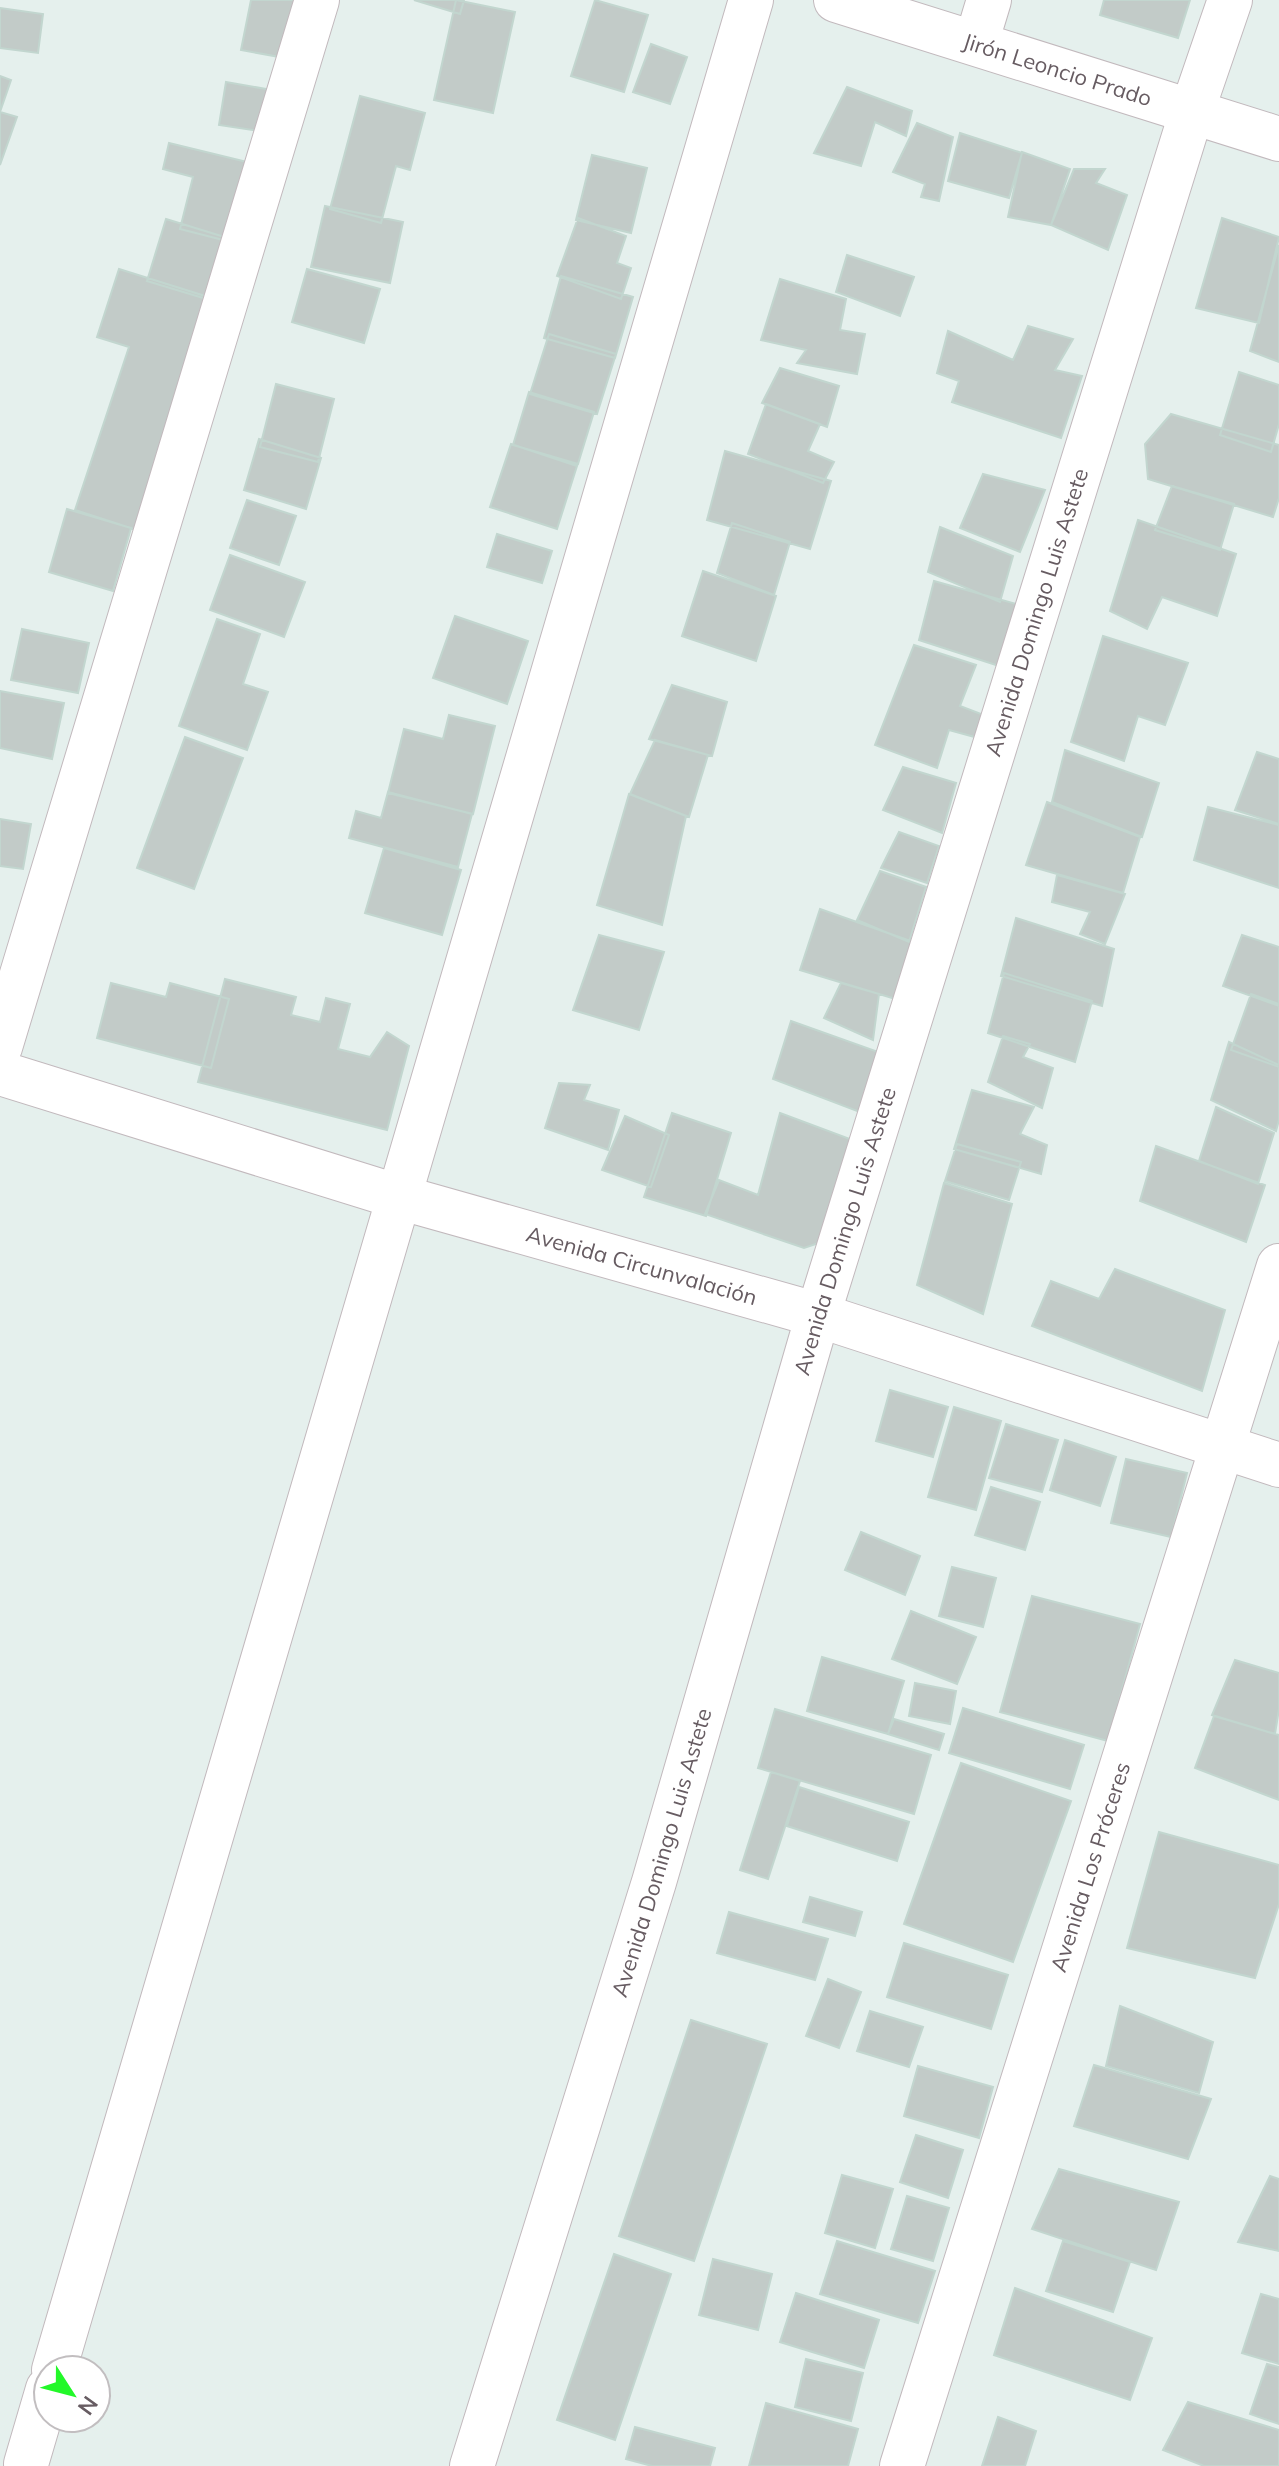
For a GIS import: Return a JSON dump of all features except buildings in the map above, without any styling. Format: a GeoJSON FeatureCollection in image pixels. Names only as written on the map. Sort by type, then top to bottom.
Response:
{"type":"FeatureCollection","features":[{"type":"Feature","properties":{"kind":"street"},"geometry":{"type":"LineString","coordinates":[[0,1047],[317,0]]}},
{"type":"Feature","properties":{"kind":"street"},"geometry":{"type":"LineString","coordinates":[[59,2354],[751,0]]}},
{"type":"Feature","properties":{"kind":"street","name":"Jirón Leoncio Prado"},"geometry":{"type":"LineString","coordinates":[[836,0],[1279,139]]}},
{"type":"Feature","properties":{"kind":"street"},"geometry":{"type":"LineString","coordinates":[[976,43],[989,0]]}},
{"type":"Feature","properties":{"kind":"street","name":"Avenida Domingo Luis Astete"},"geometry":{"type":"LineString","coordinates":[[472,2466],[654,1882],[818,1315],[1192,111],[1230,0]]}},
{"type":"Feature","properties":{"kind":"street","name":"Avenida Circunvalación"},"geometry":{"type":"LineString","coordinates":[[0,1073],[399,1197],[818,1315],[1279,1465]]}},
{"type":"Feature","properties":{"kind":"street","name":"Avenida Los Próceres"},"geometry":{"type":"LineString","coordinates":[[902,2466],[1279,1266]]}},
{"type":"Feature","properties":{"kind":"street"},"geometry":{"type":"LineString","coordinates":[[19,2463],[32,2430]]}}]}
